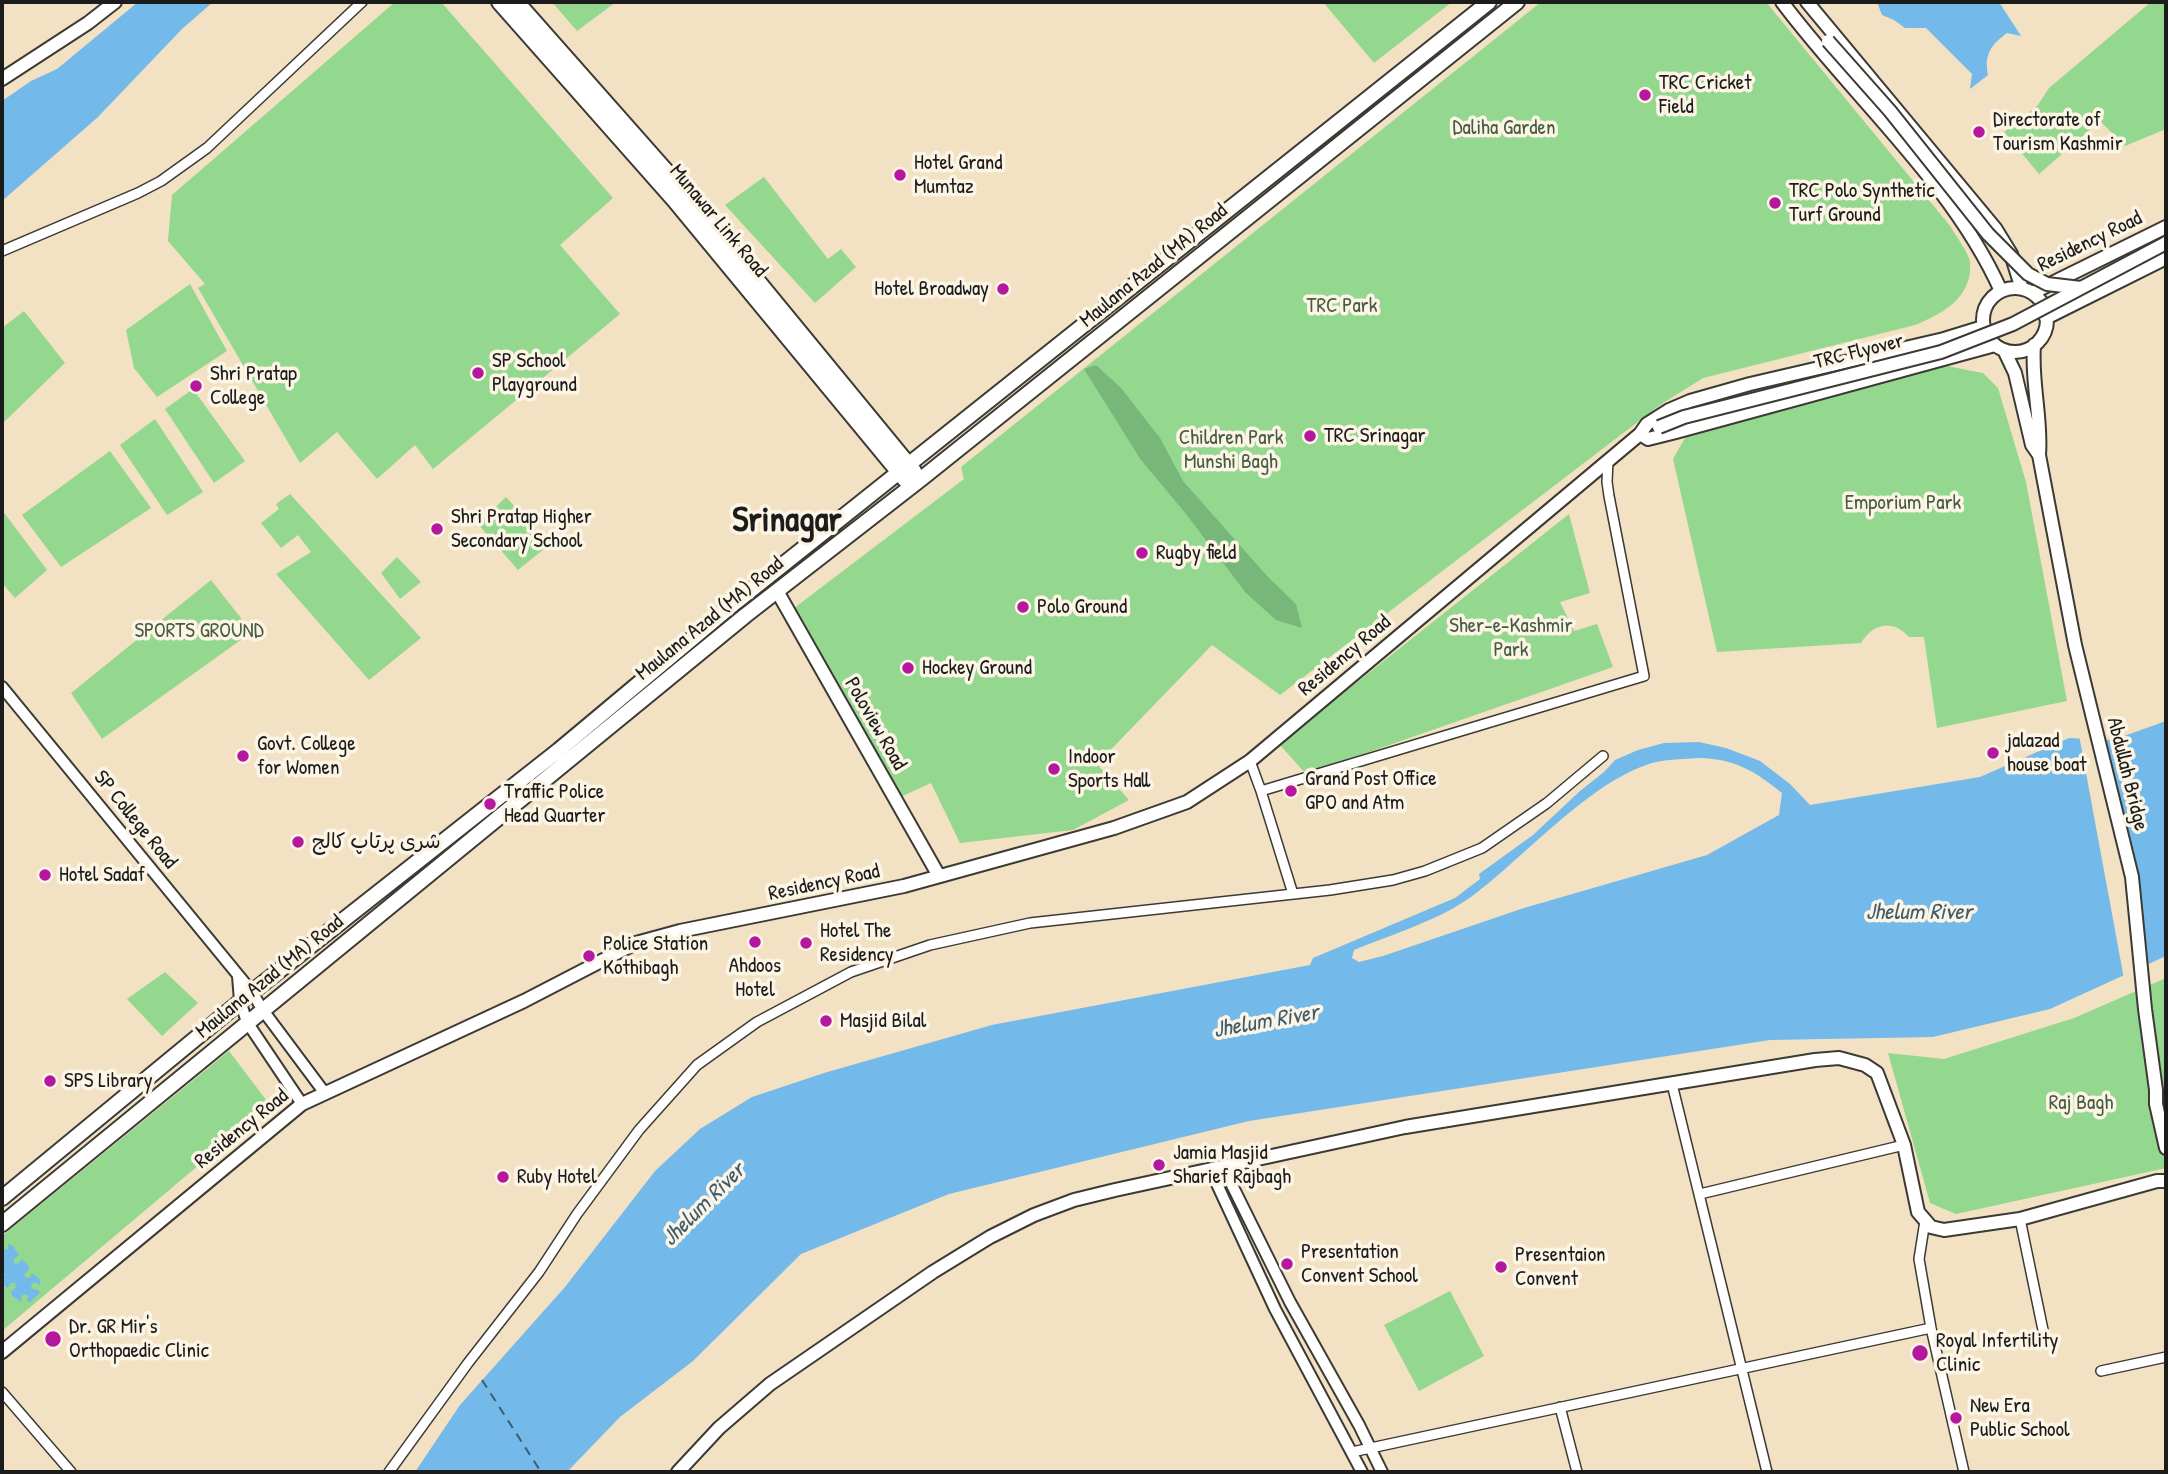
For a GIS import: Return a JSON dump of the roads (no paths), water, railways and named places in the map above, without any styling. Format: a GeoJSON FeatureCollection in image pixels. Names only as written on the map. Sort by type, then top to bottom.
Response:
{"type":"FeatureCollection","features":[{"type":"Feature","properties":{"kind":"main road"},"geometry":{"type":"LineString","coordinates":[[2,79],[88,23],[115,2]]}},
{"type":"Feature","properties":{"kind":"main road","name":"Munawar Link Road"},"geometry":{"type":"LineString","coordinates":[[499,2],[674,200],[905,469]]}},
{"type":"Feature","properties":{"kind":"main road","name":"Munawar Link Road"},"geometry":{"type":"LineString","coordinates":[[517,2],[684,191],[905,469]]}},
{"type":"Feature","properties":{"kind":"main road","name":"Maulana Azad (MA) Road"},"geometry":{"type":"LineString","coordinates":[[2,1198],[246,996],[559,750],[736,602],[1489,2]]}},
{"type":"Feature","properties":{"kind":"main road","name":"Maulana Azad (MA) Road"},"geometry":{"type":"LineString","coordinates":[[2,1224],[777,591],[1517,2]]}},
{"type":"Feature","properties":{"kind":"main road"},"geometry":{"type":"LineString","coordinates":[[1782,2],[1959,214],[1987,258],[2001,291]]}},
{"type":"Feature","properties":{"kind":"main road"},"geometry":{"type":"LineString","coordinates":[[1811,7],[1824,36],[1890,111],[1988,234],[2028,274],[2047,284],[2081,288]]}},
{"type":"Feature","properties":{"kind":"main road"},"geometry":{"type":"LineString","coordinates":[[1640,435],[1648,439],[1999,348],[2024,350],[2041,338],[2046,318],[2044,308],[2027,291],[2011,254],[1995,228],[1811,7]]}},
{"type":"Feature","properties":{"kind":"main road"},"geometry":{"type":"LineString","coordinates":[[1800,25],[1824,36]]}},
{"type":"Feature","properties":{"kind":"main road","name":"Residency Road"},"geometry":{"type":"LineString","coordinates":[[2027,291],[2166,227]]}},
{"type":"Feature","properties":{"kind":"main road","name":"TRC Flyover"},"geometry":{"type":"LineString","coordinates":[[1640,435],[1684,417],[1941,352],[2013,324],[2166,243]]}},
{"type":"Feature","properties":{"kind":"main road"},"geometry":{"type":"LineString","coordinates":[[2046,318],[2166,258]]}},
{"type":"Feature","properties":{"kind":"main road"},"geometry":{"type":"LineString","coordinates":[[2027,291],[2012,288],[1992,297],[1986,306],[1983,327],[2015,373],[2032,445],[2039,455]]}},
{"type":"Feature","properties":{"kind":"main road","name":"Residency Road"},"geometry":{"type":"LineString","coordinates":[[2,1352],[302,1104],[324,1092],[524,1001],[636,943],[680,931],[904,886],[1114,828],[1187,802],[1250,761],[1609,458],[1640,435],[1647,424],[1669,410],[1690,401],[1750,384],[1944,340],[1983,327]]}},
{"type":"Feature","properties":{"kind":"main road"},"geometry":{"type":"LineString","coordinates":[[2034,345],[2032,372],[2040,439],[2039,455]]}},
{"type":"Feature","properties":{"kind":"main road","name":"Abdullah Bridge"},"geometry":{"type":"LineString","coordinates":[[2039,455],[2075,645],[2132,877],[2156,1104],[2166,1148]]}},
{"type":"Feature","properties":{"kind":"main road"},"geometry":{"type":"LineString","coordinates":[[905,469],[916,483]]}},
{"type":"Feature","properties":{"kind":"main road","name":"Poloview Road"},"geometry":{"type":"LineString","coordinates":[[777,591],[939,876]]}},
{"type":"Feature","properties":{"kind":"main road"},"geometry":{"type":"LineString","coordinates":[[678,1472],[719,1428],[770,1384],[933,1272],[990,1237],[1034,1215],[1074,1200],[1405,1127],[1839,1058],[1865,1065],[1877,1073],[1904,1145],[1918,1212],[1931,1227],[1944,1230],[2020,1219],[2163,1179]]}},
{"type":"Feature","properties":{"kind":"main road"},"geometry":{"type":"LineString","coordinates":[[2155,1084],[2166,1104]]}},
{"type":"Feature","properties":{"kind":"street"},"geometry":{"type":"LineString","coordinates":[[2,251],[138,193],[183,166],[207,148],[362,2]]}},
{"type":"Feature","properties":{"kind":"street"},"geometry":{"type":"LineString","coordinates":[[1261,791],[1644,676],[1606,482],[1609,458]]}},
{"type":"Feature","properties":{"kind":"street","name":"SP College Road"},"geometry":{"type":"LineString","coordinates":[[2,687],[238,976],[246,996]]}},
{"type":"Feature","properties":{"kind":"street"},"geometry":{"type":"LineString","coordinates":[[389,1472],[468,1363],[539,1272],[577,1214],[639,1130],[697,1065],[757,1022],[851,972],[930,945],[1030,923],[1293,894],[1393,880],[1425,871],[1482,848],[1547,803],[1603,756]]}},
{"type":"Feature","properties":{"kind":"street"},"geometry":{"type":"LineString","coordinates":[[1250,761],[1293,894]]}},
{"type":"Feature","properties":{"kind":"street"},"geometry":{"type":"LineString","coordinates":[[246,996],[262,1009],[324,1092]]}},
{"type":"Feature","properties":{"kind":"street"},"geometry":{"type":"LineString","coordinates":[[246,996],[247,1022],[302,1104]]}},
{"type":"Feature","properties":{"kind":"street"},"geometry":{"type":"LineString","coordinates":[[1672,1084],[1767,1472]]}},
{"type":"Feature","properties":{"kind":"street"},"geometry":{"type":"LineString","coordinates":[[1700,1194],[1904,1145]]}},
{"type":"Feature","properties":{"kind":"street"},"geometry":{"type":"LineString","coordinates":[[1225,1165],[1231,1183],[1290,1302],[1382,1472]]}},
{"type":"Feature","properties":{"kind":"street"},"geometry":{"type":"LineString","coordinates":[[1210,1169],[1275,1309],[1362,1472]]}},
{"type":"Feature","properties":{"kind":"street"},"geometry":{"type":"LineString","coordinates":[[2020,1219],[2043,1330]]}},
{"type":"Feature","properties":{"kind":"street"},"geometry":{"type":"LineString","coordinates":[[1925,1221],[1919,1259],[1931,1328],[1964,1472]]}},
{"type":"Feature","properties":{"kind":"street"},"geometry":{"type":"LineString","coordinates":[[1245,1244],[1257,1237]]}},
{"type":"Feature","properties":{"kind":"street"},"geometry":{"type":"LineString","coordinates":[[1352,1452],[1931,1328]]}},
{"type":"Feature","properties":{"kind":"street"},"geometry":{"type":"LineString","coordinates":[[2101,1371],[2166,1357]]}},
{"type":"Feature","properties":{"kind":"street"},"geometry":{"type":"LineString","coordinates":[[2,1392],[71,1472]]}},
{"type":"Feature","properties":{"kind":"street"},"geometry":{"type":"LineString","coordinates":[[1560,1407],[1577,1472]]}},
{"type":"Feature","properties":{"kind":"water"},"geometry":{"type":"Polygon","coordinates":[[[138,2],[213,2],[182,29],[98,117],[2,201],[2,101],[31,81],[57,69],[138,2]]]}},
{"type":"Feature","properties":{"kind":"water"},"geometry":{"type":"Polygon","coordinates":[[[1877,2],[1999,2],[2021,36],[2007,33],[1997,42],[1988,56],[1988,75],[1970,89],[1972,74],[1926,28],[1905,28],[1882,15],[1877,2]]]}},
{"type":"Feature","properties":{"kind":"water","name":"Jhelum River"},"geometry":{"type":"Polygon","coordinates":[[[2166,721],[2166,956],[2050,1009],[1933,1037],[1770,1040],[1249,1121],[949,1194],[801,1254],[693,1361],[620,1417],[567,1472],[415,1472],[460,1405],[565,1287],[655,1171],[700,1129],[752,1097],[824,1073],[992,1025],[1310,965],[1313,958],[1455,898],[1480,879],[1479,874],[1533,835],[1615,760],[1664,743],[1699,742],[1726,748],[1760,761],[1790,784],[1810,805],[1980,777],[2069,738],[2113,740],[2166,721]],[[1712,759],[1663,761],[1628,773],[1581,803],[1492,881],[1458,906],[1354,950],[1352,958],[1359,962],[1383,956],[1524,908],[1707,855],[1779,815],[1782,793],[1744,768],[1712,759]]]}},
{"type":"Feature","properties":{"kind":"water"},"geometry":{"type":"Polygon","coordinates":[[[3,1243],[3,1250],[8,1249],[8,1244],[13,1246],[19,1255],[14,1259],[14,1263],[18,1264],[22,1259],[28,1265],[29,1270],[24,1274],[25,1277],[30,1278],[32,1273],[40,1280],[40,1285],[34,1282],[31,1285],[32,1289],[40,1293],[30,1302],[27,1302],[28,1296],[25,1294],[21,1296],[22,1302],[12,1296],[15,1283],[11,1283],[8,1288],[2,1284],[2,1278],[6,1275],[2,1271],[3,1243]]]}},
{"type":"Feature","properties":{"kind":"place","name":"TRC Cricket Field"},"geometry":{"type":"Point","coordinates":[1645,95]}},
{"type":"Feature","properties":{"kind":"place","name":"Directorate of Tourism Kashmir"},"geometry":{"type":"Point","coordinates":[1979,132]}},
{"type":"Feature","properties":{"kind":"place","name":"Hotel Grand Mumtaz"},"geometry":{"type":"Point","coordinates":[900,175]}},
{"type":"Feature","properties":{"kind":"place","name":"TRC Polo Synthetic Turf Ground"},"geometry":{"type":"Point","coordinates":[1775,203]}},
{"type":"Feature","properties":{"kind":"place","name":"Hotel Broadway"},"geometry":{"type":"Point","coordinates":[1003,289]}},
{"type":"Feature","properties":{"kind":"place","name":"SP School Playground"},"geometry":{"type":"Point","coordinates":[478,373]}},
{"type":"Feature","properties":{"kind":"place","name":"Shri Pratap College"},"geometry":{"type":"Point","coordinates":[196,386]}},
{"type":"Feature","properties":{"kind":"place","name":"TRC Srinagar"},"geometry":{"type":"Point","coordinates":[1310,436]}},
{"type":"Feature","properties":{"kind":"place","name":"Shri Pratap Higher Secondary School"},"geometry":{"type":"Point","coordinates":[437,529]}},
{"type":"Feature","properties":{"kind":"place","name":"Rugby field"},"geometry":{"type":"Point","coordinates":[1142,553]}},
{"type":"Feature","properties":{"kind":"place","name":"Polo Ground"},"geometry":{"type":"Point","coordinates":[1023,607]}},
{"type":"Feature","properties":{"kind":"place","name":"Hockey Ground"},"geometry":{"type":"Point","coordinates":[908,668]}},
{"type":"Feature","properties":{"kind":"place","name":"jalazad house boat"},"geometry":{"type":"Point","coordinates":[1993,753]}},
{"type":"Feature","properties":{"kind":"place","name":"Govt. College for Women"},"geometry":{"type":"Point","coordinates":[243,756]}},
{"type":"Feature","properties":{"kind":"place","name":"Indoor Sports Hall"},"geometry":{"type":"Point","coordinates":[1054,769]}},
{"type":"Feature","properties":{"kind":"place","name":"Grand Post Office GPO and Atm"},"geometry":{"type":"Point","coordinates":[1291,791]}},
{"type":"Feature","properties":{"kind":"place","name":"Traffic Police Head Quarter"},"geometry":{"type":"Point","coordinates":[490,804]}},
{"type":"Feature","properties":{"kind":"place","name":"شری پرتاپ کالج"},"geometry":{"type":"Point","coordinates":[298,842]}},
{"type":"Feature","properties":{"kind":"place","name":"Hotel Sadaf"},"geometry":{"type":"Point","coordinates":[45,875]}},
{"type":"Feature","properties":{"kind":"place","name":"Ahdoos Hotel"},"geometry":{"type":"Point","coordinates":[755,942]}},
{"type":"Feature","properties":{"kind":"place","name":"Hotel The Residency"},"geometry":{"type":"Point","coordinates":[806,943]}},
{"type":"Feature","properties":{"kind":"place","name":"Police Station Kothibagh"},"geometry":{"type":"Point","coordinates":[589,956]}},
{"type":"Feature","properties":{"kind":"place","name":"Masjid Bilal"},"geometry":{"type":"Point","coordinates":[826,1021]}},
{"type":"Feature","properties":{"kind":"place","name":"SPS Library"},"geometry":{"type":"Point","coordinates":[50,1081]}},
{"type":"Feature","properties":{"kind":"place","name":"Jamia Masjid Sharief Rajbagh"},"geometry":{"type":"Point","coordinates":[1159,1165]}},
{"type":"Feature","properties":{"kind":"place","name":"Ruby Hotel"},"geometry":{"type":"Point","coordinates":[503,1177]}},
{"type":"Feature","properties":{"kind":"place","name":"Presentation Convent School"},"geometry":{"type":"Point","coordinates":[1287,1264]}},
{"type":"Feature","properties":{"kind":"place","name":"Presentaion Convent"},"geometry":{"type":"Point","coordinates":[1501,1267]}},
{"type":"Feature","properties":{"kind":"place","name":"Dr. GR Mir's Orthopaedic Clinic"},"geometry":{"type":"Point","coordinates":[53,1339]}},
{"type":"Feature","properties":{"kind":"place","name":"Royal Infertility Clinic"},"geometry":{"type":"Point","coordinates":[1920,1353]}},
{"type":"Feature","properties":{"kind":"place","name":"New Era Public School"},"geometry":{"type":"Point","coordinates":[1956,1418]}},
{"type":"Feature","properties":{"kind":"district","name":"Srinagar"},"geometry":{"type":"Point","coordinates":[787,522]}},
{"type":"Feature","properties":{"kind":"park label","name":"Daliha Garden"},"geometry":{"type":"Point","coordinates":[1504,128]}},
{"type":"Feature","properties":{"kind":"park label","name":"TRC Park"},"geometry":{"type":"Point","coordinates":[1342,306]}},
{"type":"Feature","properties":{"kind":"park label","name":"Children Park Munshi Bagh"},"geometry":{"type":"Point","coordinates":[1231,450]}},
{"type":"Feature","properties":{"kind":"park label","name":"Emporium Park"},"geometry":{"type":"Point","coordinates":[1903,503]}},
{"type":"Feature","properties":{"kind":"park label","name":"SPORTS GROUND"},"geometry":{"type":"Point","coordinates":[199,631]}},
{"type":"Feature","properties":{"kind":"park label","name":"Sher-e-Kashmir Park"},"geometry":{"type":"Point","coordinates":[1511,638]}},
{"type":"Feature","properties":{"kind":"park label","name":"Raj Bagh"},"geometry":{"type":"Point","coordinates":[2081,1103]}}]}
